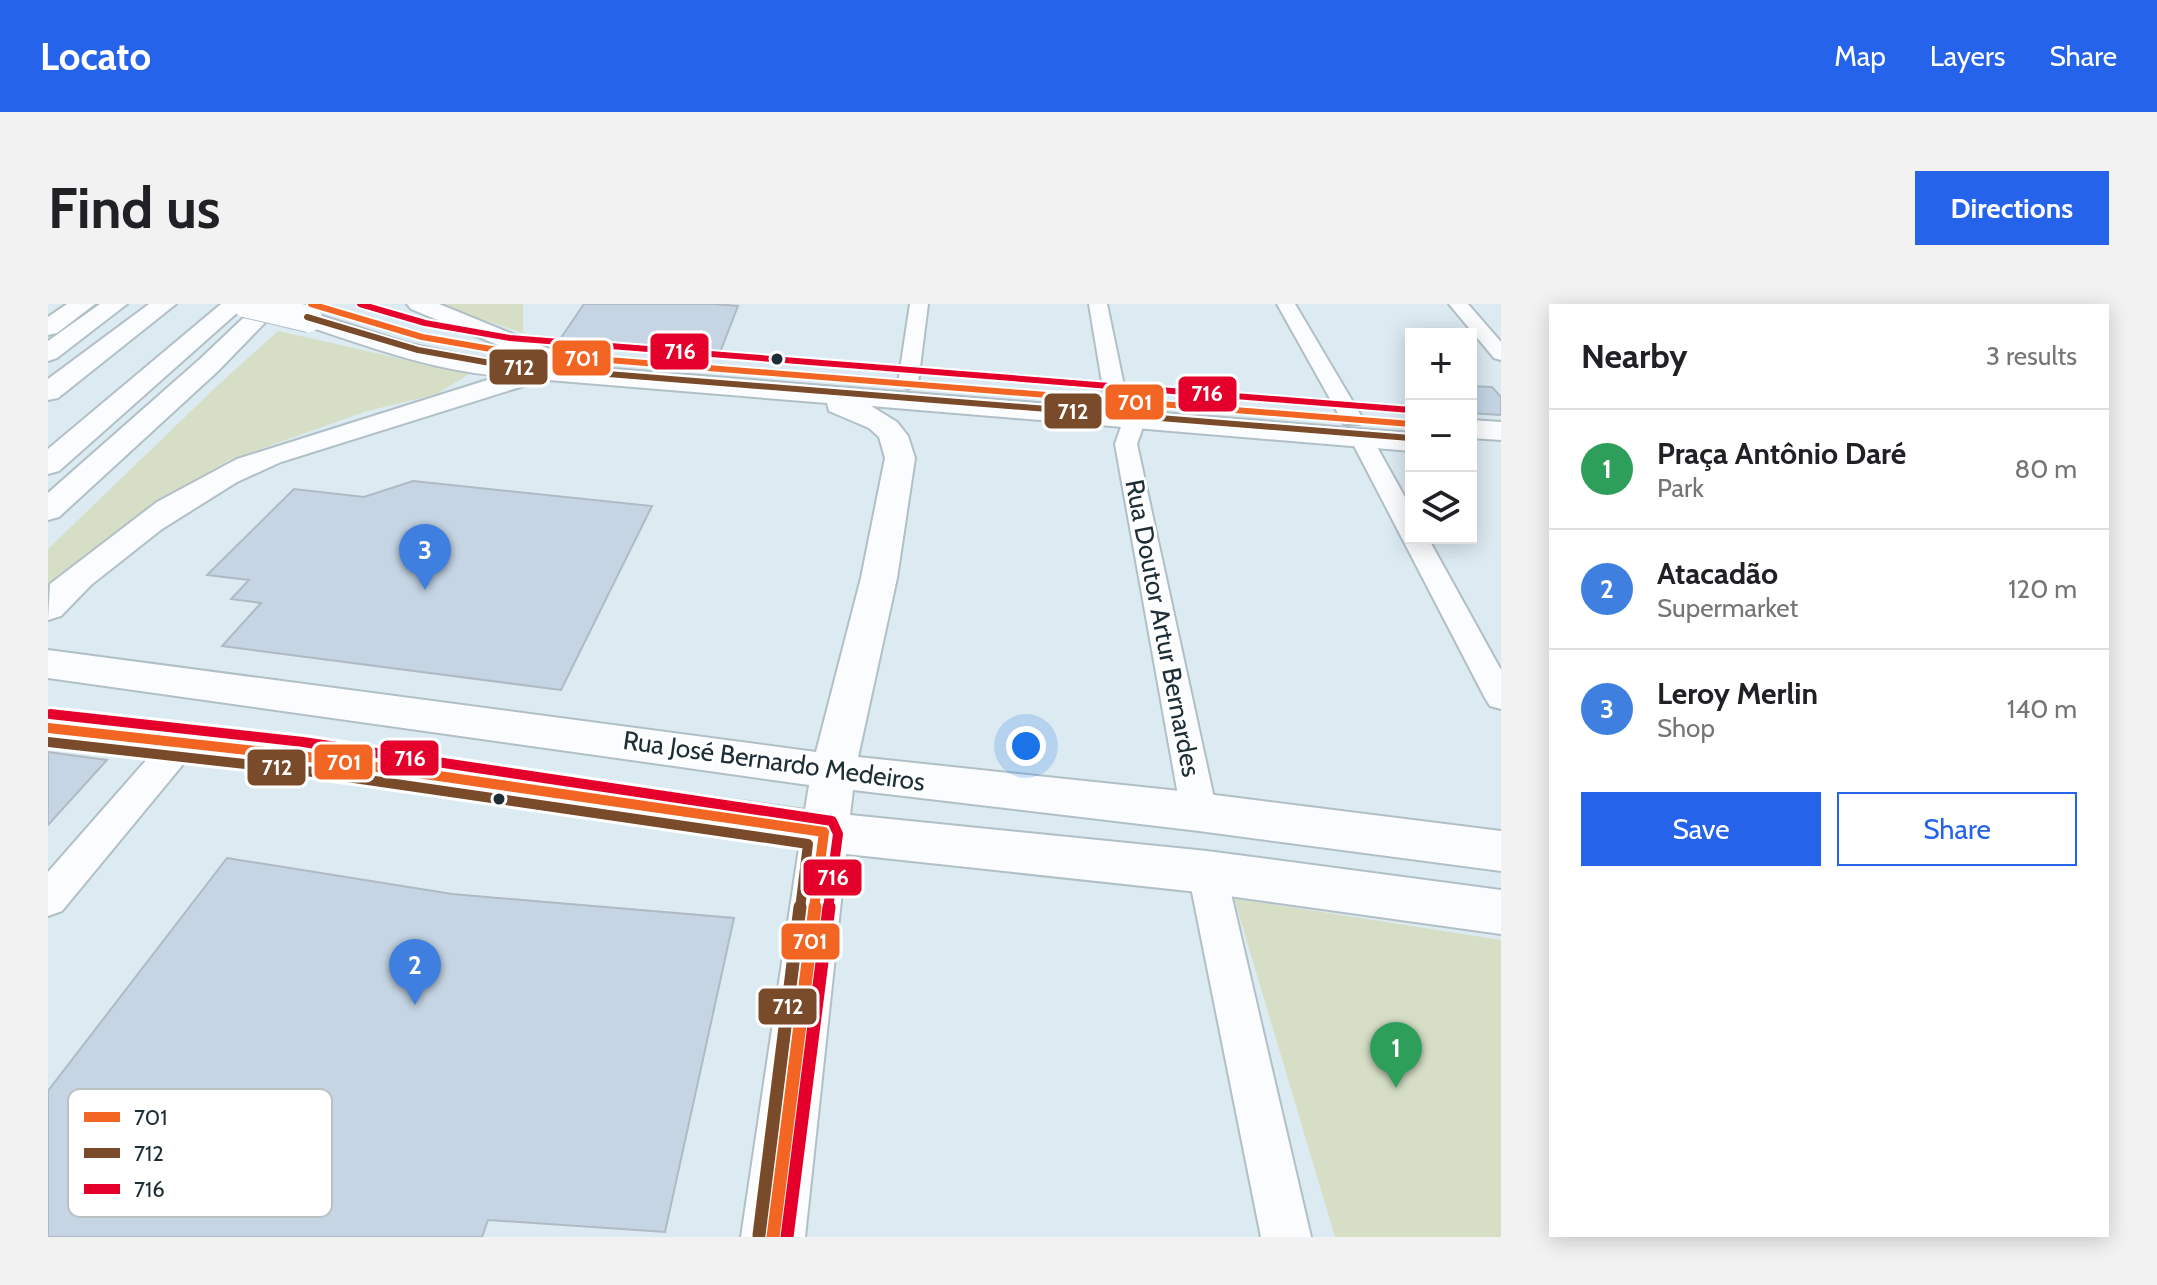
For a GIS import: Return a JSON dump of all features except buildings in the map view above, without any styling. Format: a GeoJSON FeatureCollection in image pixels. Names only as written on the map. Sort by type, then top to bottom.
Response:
{"type":"FeatureCollection","features":[{"type":"Feature","properties":{"kind":"main road"},"geometry":{"type":"LineString","coordinates":[[48,328],[83,304]]}},
{"type":"Feature","properties":{"kind":"main road"},"geometry":{"type":"LineString","coordinates":[[48,353],[115,304]]}},
{"type":"Feature","properties":{"kind":"main road"},"geometry":{"type":"LineString","coordinates":[[48,392],[164,304]]}},
{"type":"Feature","properties":{"kind":"main road"},"geometry":{"type":"LineString","coordinates":[[73,410],[203,304]]}},
{"type":"Feature","properties":{"kind":"main road"},"geometry":{"type":"LineString","coordinates":[[48,465],[235,304]]}},
{"type":"Feature","properties":{"kind":"main road"},"geometry":{"type":"LineString","coordinates":[[245,304],[316,310],[542,364],[782,390],[1125,422],[1356,429],[1405,425]]}},
{"type":"Feature","properties":{"kind":"main road"},"geometry":{"type":"LineString","coordinates":[[48,510],[209,365],[271,304]]}},
{"type":"Feature","properties":{"kind":"main road"},"geometry":{"type":"LineString","coordinates":[[419,304],[542,364]]}},
{"type":"Feature","properties":{"kind":"main road"},"geometry":{"type":"LineString","coordinates":[[48,386],[138,324]]}},
{"type":"Feature","properties":{"kind":"main road"},"geometry":{"type":"LineString","coordinates":[[48,608],[76,579],[161,513],[231,472],[542,364],[908,383],[1125,422]]}},
{"type":"Feature","properties":{"kind":"main road"},"geometry":{"type":"LineString","coordinates":[[773,1237],[833,771],[879,578],[900,458],[899,447],[889,428],[877,420],[855,410],[782,390]]}},
{"type":"Feature","properties":{"kind":"main road"},"geometry":{"type":"LineString","coordinates":[[1356,429],[1405,441]]}},
{"type":"Feature","properties":{"kind":"main road"},"geometry":{"type":"LineString","coordinates":[[1477,429],[1501,431]]}},
{"type":"Feature","properties":{"kind":"main road"},"geometry":{"type":"LineString","coordinates":[[1477,447],[1501,449]]}},
{"type":"Feature","properties":{"kind":"main road","name":"Rua José Bernardo Medeiros"},"geometry":{"type":"LineString","coordinates":[[49,664],[833,771],[1199,812],[1501,851]]}},
{"type":"Feature","properties":{"kind":"main road"},"geometry":{"type":"LineString","coordinates":[[301,756],[333,702]]}},
{"type":"Feature","properties":{"kind":"main road"},"geometry":{"type":"LineString","coordinates":[[48,728],[301,756],[824,832],[1207,872],[1501,912]]}},
{"type":"Feature","properties":{"kind":"street"},"geometry":{"type":"LineString","coordinates":[[908,383],[919,304]]}},
{"type":"Feature","properties":{"kind":"street","name":"Rua Doutor Artur Bernardes"},"geometry":{"type":"LineString","coordinates":[[1098,304],[1125,422],[1199,812]]}},
{"type":"Feature","properties":{"kind":"street"},"geometry":{"type":"LineString","coordinates":[[1286,304],[1405,520]]}},
{"type":"Feature","properties":{"kind":"street"},"geometry":{"type":"LineString","coordinates":[[1458,304],[1501,354]]}},
{"type":"Feature","properties":{"kind":"street"},"geometry":{"type":"LineString","coordinates":[[1418,544],[1501,698]]}},
{"type":"Feature","properties":{"kind":"street"},"geometry":{"type":"LineString","coordinates":[[48,899],[182,742]]}},
{"type":"Feature","properties":{"kind":"street"},"geometry":{"type":"LineString","coordinates":[[1207,872],[1286,1237]]}},
{"type":"Feature","properties":{"kind":"green space"},"geometry":{"type":"Polygon","coordinates":[[[436,304],[523,304],[523,333],[436,304]]]}},
{"type":"Feature","properties":{"kind":"green space"},"geometry":{"type":"Polygon","coordinates":[[[278,331],[469,374],[437,394],[364,412],[227,461],[176,492],[76,565],[48,593],[48,549],[278,331]]]}},
{"type":"Feature","properties":{"kind":"green space"},"geometry":{"type":"Polygon","coordinates":[[[1234,898],[1501,940],[1501,1237],[1335,1237],[1234,898]]]}},
{"type":"Feature","properties":{"kind":"transit line","name":"701"},"geometry":{"type":"LineString","coordinates":[[311,304],[422,337],[508,352],[1405,424]]}},
{"type":"Feature","properties":{"kind":"transit line","name":"716"},"geometry":{"type":"LineString","coordinates":[[360,304],[425,323],[510,338],[1405,410]]}},
{"type":"Feature","properties":{"kind":"transit line","name":"712"},"geometry":{"type":"LineString","coordinates":[[307,317],[418,350],[507,366],[1405,438]]}},
{"type":"Feature","properties":{"kind":"transit line","name":"716"},"geometry":{"type":"LineString","coordinates":[[50,714],[303,742],[832,821],[838,834],[787,1237]]}},
{"type":"Feature","properties":{"kind":"transit line","name":"701"},"geometry":{"type":"LineString","coordinates":[[48,728],[301,756],[824,832],[773,1237]]}},
{"type":"Feature","properties":{"kind":"transit line","name":"712"},"geometry":{"type":"LineString","coordinates":[[48,742],[299,770],[808,844],[759,1235]]}},
{"type":"Feature","properties":{"kind":"place","name":"Leroy Merlin"},"geometry":{"type":"Point","coordinates":[425,590]}},
{"type":"Feature","properties":{"kind":"place","name":"Atacadão"},"geometry":{"type":"Point","coordinates":[415,1005]}},
{"type":"Feature","properties":{"kind":"place","name":"Praça Antônio Daré"},"geometry":{"type":"Point","coordinates":[1396,1088]}}]}
